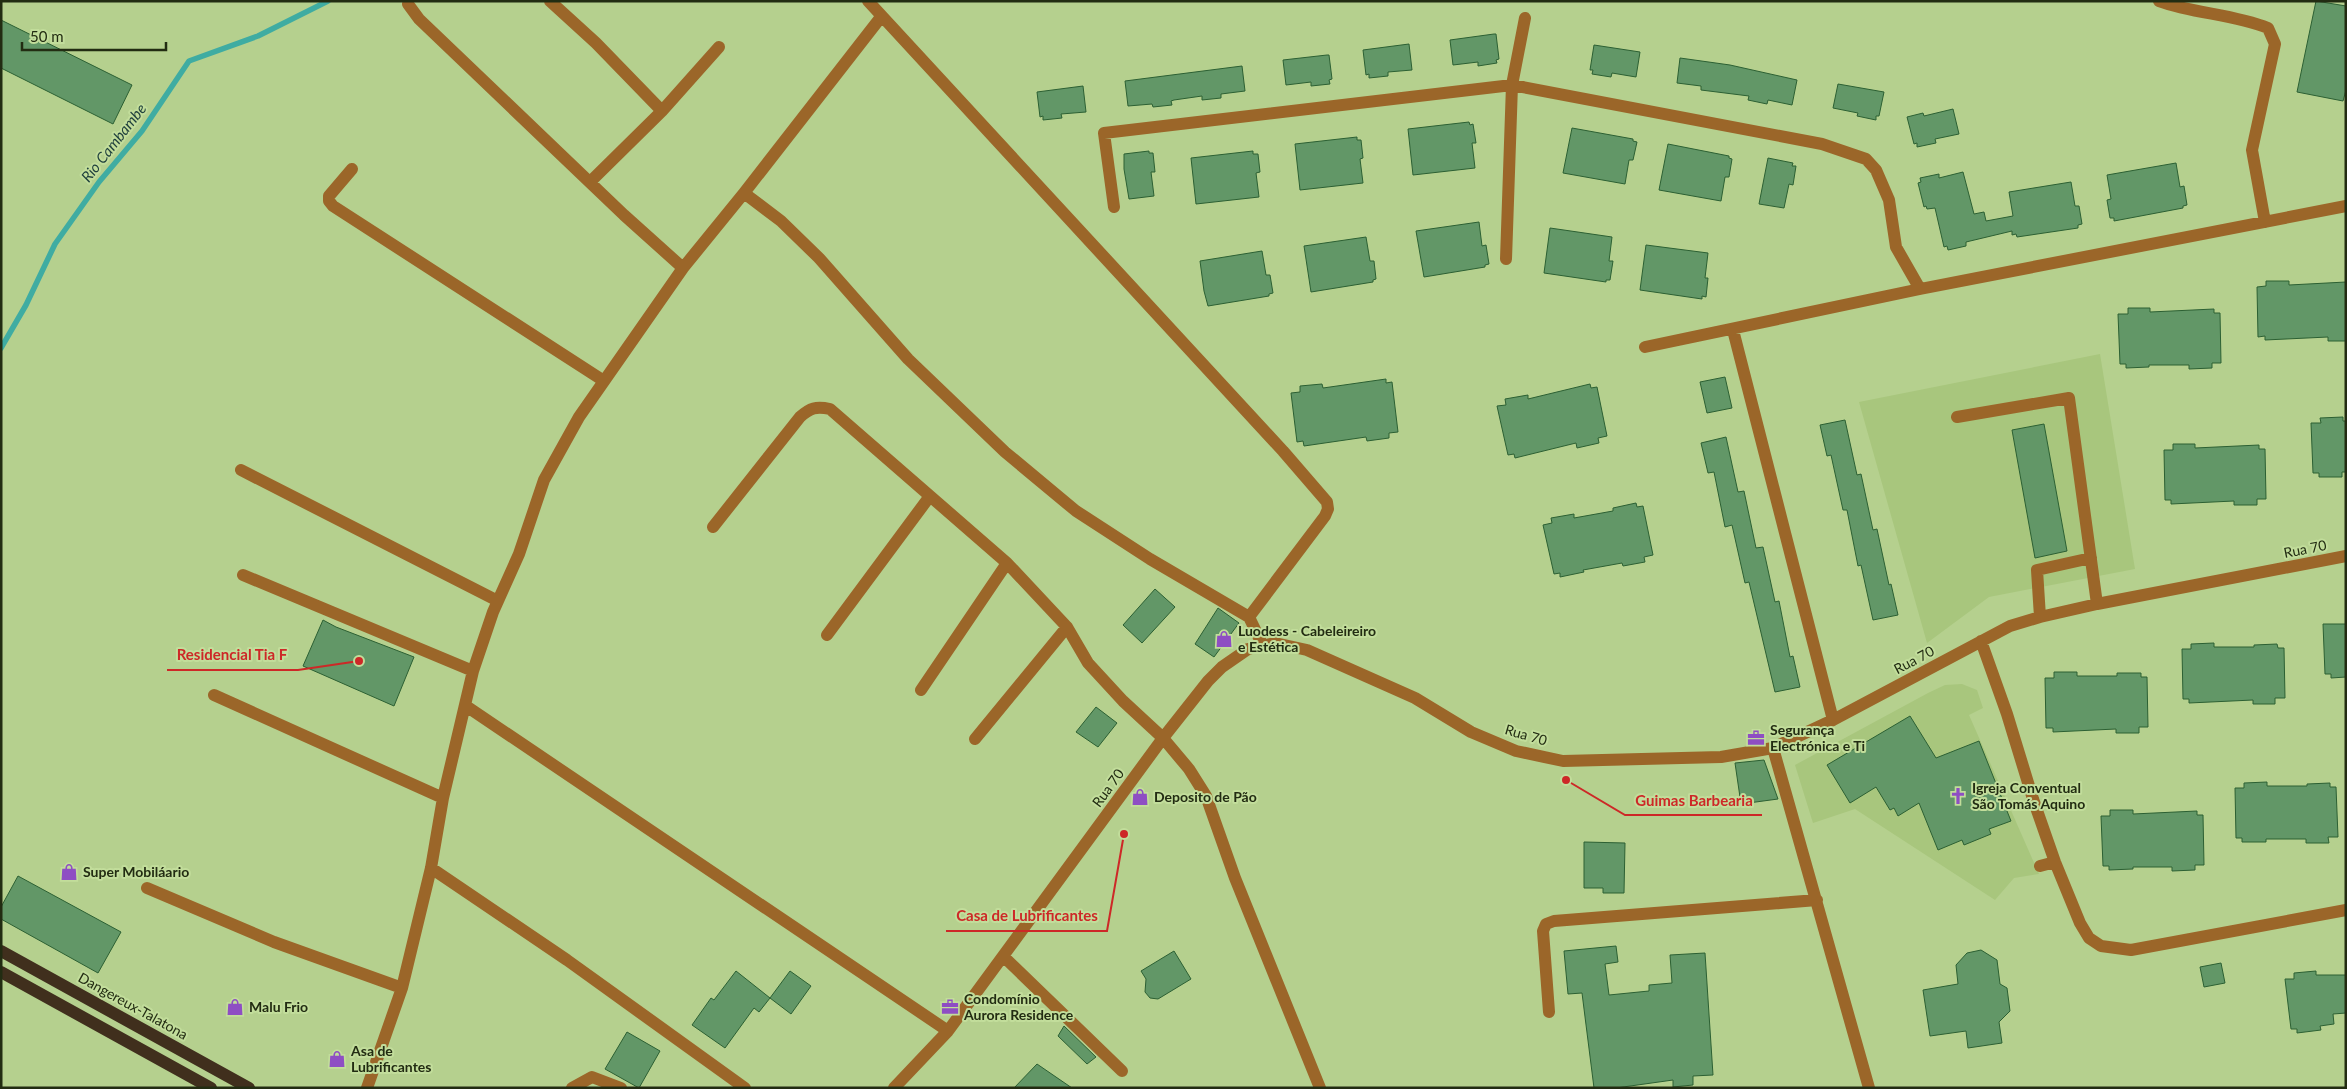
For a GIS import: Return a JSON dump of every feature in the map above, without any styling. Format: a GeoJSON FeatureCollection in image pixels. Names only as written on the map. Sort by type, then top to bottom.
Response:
{"type":"FeatureCollection","features":[{"type":"Feature","properties":{"kind":"main road","name":"Dangereux-Talatona"},"geometry":{"type":"LineString","coordinates":[[1,952],[249,1088]]}},
{"type":"Feature","properties":{"kind":"main road"},"geometry":{"type":"LineString","coordinates":[[1,972],[211,1088]]}},
{"type":"Feature","properties":{"kind":"street"},"geometry":{"type":"LineString","coordinates":[[550,1],[596,43],[662,111]]}},
{"type":"Feature","properties":{"kind":"street"},"geometry":{"type":"LineString","coordinates":[[2159,1],[2178,8],[2249,20],[2268,28],[2275,44],[2252,150],[2265,222]]}},
{"type":"Feature","properties":{"kind":"street"},"geometry":{"type":"LineString","coordinates":[[869,2],[1283,451],[1327,502],[1325,516],[1249,617]]}},
{"type":"Feature","properties":{"kind":"street"},"geometry":{"type":"LineString","coordinates":[[408,4],[419,19],[683,268]]}},
{"type":"Feature","properties":{"kind":"street"},"geometry":{"type":"LineString","coordinates":[[367,1088],[402,988],[431,868],[443,798],[473,671],[498,602],[519,554],[544,480],[579,417],[683,268],[881,17]]}},
{"type":"Feature","properties":{"kind":"street"},"geometry":{"type":"LineString","coordinates":[[1506,258],[1512,85],[1525,18]]}},
{"type":"Feature","properties":{"kind":"street"},"geometry":{"type":"LineString","coordinates":[[590,182],[662,111],[719,47]]}},
{"type":"Feature","properties":{"kind":"street"},"geometry":{"type":"LineString","coordinates":[[1114,207],[1104,133],[1512,85],[1822,144],[1866,159],[1883,183],[1889,200],[1896,247],[1920,290]]}},
{"type":"Feature","properties":{"kind":"street"},"geometry":{"type":"LineString","coordinates":[[352,169],[329,196],[329,202],[333,206],[604,381]]}},
{"type":"Feature","properties":{"kind":"street"},"geometry":{"type":"LineString","coordinates":[[744,193],[781,221],[819,258],[908,359],[952,404],[1058,497],[1076,511],[1150,559],[1249,617],[1262,644]]}},
{"type":"Feature","properties":{"kind":"street"},"geometry":{"type":"LineString","coordinates":[[1645,347],[1920,290],[2346,206]]}},
{"type":"Feature","properties":{"kind":"street"},"geometry":{"type":"LineString","coordinates":[[1733,330],[1833,720]]}},
{"type":"Feature","properties":{"kind":"street"},"geometry":{"type":"LineString","coordinates":[[1957,417],[2069,398],[2098,604]]}},
{"type":"Feature","properties":{"kind":"street"},"geometry":{"type":"LineString","coordinates":[[713,527],[800,417],[810,409],[819,407],[830,409],[1007,563],[1067,627],[1088,663],[1123,701],[1163,738],[1190,769],[1206,796],[1235,878],[1320,1088]]}},
{"type":"Feature","properties":{"kind":"street"},"geometry":{"type":"LineString","coordinates":[[240,470],[498,602]]}},
{"type":"Feature","properties":{"kind":"street"},"geometry":{"type":"LineString","coordinates":[[827,635],[930,496]]}},
{"type":"Feature","properties":{"kind":"street","name":"Rua 70"},"geometry":{"type":"LineString","coordinates":[[894,1088],[948,1031],[1163,738],[1208,680],[1222,667],[1248,649],[1262,644],[1288,644],[1307,650],[1416,698],[1471,732],[1516,751],[1564,760],[1721,757],[1773,748],[1833,720],[2010,626],[2098,604],[2346,556]]}},
{"type":"Feature","properties":{"kind":"street"},"geometry":{"type":"LineString","coordinates":[[2040,617],[2037,570],[2091,558]]}},
{"type":"Feature","properties":{"kind":"street"},"geometry":{"type":"LineString","coordinates":[[921,690],[1007,563]]}},
{"type":"Feature","properties":{"kind":"street"},"geometry":{"type":"LineString","coordinates":[[243,575],[473,671]]}},
{"type":"Feature","properties":{"kind":"street"},"geometry":{"type":"LineString","coordinates":[[975,739],[1067,627]]}},
{"type":"Feature","properties":{"kind":"street"},"geometry":{"type":"LineString","coordinates":[[1981,641],[2055,862],[2080,923],[2089,938],[2101,946],[2131,950],[2346,910]]}},
{"type":"Feature","properties":{"kind":"street"},"geometry":{"type":"LineString","coordinates":[[214,694],[443,798]]}},
{"type":"Feature","properties":{"kind":"street"},"geometry":{"type":"LineString","coordinates":[[466,706],[948,1031]]}},
{"type":"Feature","properties":{"kind":"street"},"geometry":{"type":"LineString","coordinates":[[1773,748],[1869,1088]]}},
{"type":"Feature","properties":{"kind":"street"},"geometry":{"type":"LineString","coordinates":[[2040,866],[2055,862]]}},
{"type":"Feature","properties":{"kind":"street"},"geometry":{"type":"LineString","coordinates":[[431,868],[567,960],[745,1088]]}},
{"type":"Feature","properties":{"kind":"street"},"geometry":{"type":"LineString","coordinates":[[147,888],[274,942],[402,988]]}},
{"type":"Feature","properties":{"kind":"street"},"geometry":{"type":"LineString","coordinates":[[1549,1012],[1543,931],[1546,924],[1554,920],[1817,900]]}},
{"type":"Feature","properties":{"kind":"street"},"geometry":{"type":"LineString","coordinates":[[1003,956],[1122,1071]]}},
{"type":"Feature","properties":{"kind":"street"},"geometry":{"type":"LineString","coordinates":[[572,1088],[592,1077],[621,1088]]}},
{"type":"Feature","properties":{"kind":"shaded area"},"geometry":{"type":"Polygon","coordinates":[[[2100,354],[2135,569],[1989,597],[1927,643],[1859,402],[2100,354]]]}},
{"type":"Feature","properties":{"kind":"shaded area"},"geometry":{"type":"Polygon","coordinates":[[[1962,684],[1977,690],[1983,708],[1969,715],[2039,874],[2014,878],[1995,900],[1855,809],[1813,823],[1795,765],[1928,693],[1945,685],[1962,684]]]}},
{"type":"Feature","properties":{"kind":"building"},"geometry":{"type":"Polygon","coordinates":[[[2316,1],[2346,6],[2346,90],[2343,101],[2297,92],[2316,1]]]}},
{"type":"Feature","properties":{"kind":"building"},"geometry":{"type":"Polygon","coordinates":[[[1,20],[132,85],[113,124],[1,68],[1,20]]]}},
{"type":"Feature","properties":{"kind":"building"},"geometry":{"type":"Polygon","coordinates":[[[1496,34],[1499,59],[1496,60],[1497,63],[1478,66],[1478,62],[1453,65],[1450,40],[1496,34]]]}},
{"type":"Feature","properties":{"kind":"building"},"geometry":{"type":"Polygon","coordinates":[[[1409,44],[1412,70],[1388,72],[1388,76],[1369,78],[1369,74],[1366,75],[1363,50],[1409,44]]]}},
{"type":"Feature","properties":{"kind":"building"},"geometry":{"type":"Polygon","coordinates":[[[1594,45],[1640,52],[1636,77],[1612,73],[1611,77],[1592,74],[1593,70],[1590,70],[1594,45]]]}},
{"type":"Feature","properties":{"kind":"building"},"geometry":{"type":"Polygon","coordinates":[[[1329,55],[1332,79],[1329,80],[1330,84],[1311,86],[1311,82],[1286,85],[1283,60],[1329,55]]]}},
{"type":"Feature","properties":{"kind":"building"},"geometry":{"type":"Polygon","coordinates":[[[1680,58],[1730,65],[1797,80],[1792,105],[1768,100],[1767,104],[1748,100],[1749,96],[1701,90],[1701,86],[1677,83],[1680,58]]]}},
{"type":"Feature","properties":{"kind":"building"},"geometry":{"type":"Polygon","coordinates":[[[1242,66],[1245,91],[1221,94],[1221,98],[1202,100],[1202,96],[1174,100],[1171,101],[1172,105],[1153,107],[1152,104],[1128,106],[1125,81],[1242,66]]]}},
{"type":"Feature","properties":{"kind":"building"},"geometry":{"type":"Polygon","coordinates":[[[1838,84],[1884,92],[1879,116],[1876,116],[1876,120],[1857,116],[1858,113],[1833,108],[1838,84]]]}},
{"type":"Feature","properties":{"kind":"building"},"geometry":{"type":"Polygon","coordinates":[[[1083,86],[1086,112],[1061,114],[1062,118],[1043,120],[1043,116],[1040,117],[1037,92],[1083,86]]]}},
{"type":"Feature","properties":{"kind":"building"},"geometry":{"type":"Polygon","coordinates":[[[1953,109],[1959,134],[1935,139],[1936,143],[1917,147],[1917,143],[1914,144],[1907,117],[1923,113],[1924,116],[1953,109]]]}},
{"type":"Feature","properties":{"kind":"building"},"geometry":{"type":"Polygon","coordinates":[[[1469,122],[1470,125],[1473,124],[1476,143],[1472,143],[1475,168],[1413,175],[1408,129],[1469,122]]]}},
{"type":"Feature","properties":{"kind":"building"},"geometry":{"type":"Polygon","coordinates":[[[1572,128],[1633,139],[1633,141],[1637,142],[1633,160],[1629,160],[1625,184],[1563,173],[1572,128]]]}},
{"type":"Feature","properties":{"kind":"building"},"geometry":{"type":"Polygon","coordinates":[[[1357,137],[1357,140],[1361,140],[1363,158],[1360,159],[1363,183],[1300,190],[1295,144],[1357,137]]]}},
{"type":"Feature","properties":{"kind":"building"},"geometry":{"type":"Polygon","coordinates":[[[1668,144],[1729,156],[1732,159],[1729,177],[1725,177],[1721,201],[1659,190],[1668,144]]]}},
{"type":"Feature","properties":{"kind":"building"},"geometry":{"type":"Polygon","coordinates":[[[1149,151],[1149,153],[1153,153],[1155,172],[1151,172],[1154,196],[1129,199],[1124,169],[1124,154],[1149,151]]]}},
{"type":"Feature","properties":{"kind":"building"},"geometry":{"type":"Polygon","coordinates":[[[1253,151],[1253,154],[1258,154],[1260,172],[1256,173],[1259,197],[1196,204],[1191,158],[1253,151]]]}},
{"type":"Feature","properties":{"kind":"building"},"geometry":{"type":"Polygon","coordinates":[[[1768,158],[1793,163],[1792,166],[1796,166],[1793,185],[1789,184],[1784,208],[1759,204],[1768,158]]]}},
{"type":"Feature","properties":{"kind":"building"},"geometry":{"type":"Polygon","coordinates":[[[2176,163],[2180,187],[2184,186],[2187,205],[2183,206],[2183,208],[2114,221],[2114,218],[2110,218],[2107,200],[2111,199],[2107,175],[2176,163]]]}},
{"type":"Feature","properties":{"kind":"building"},"geometry":{"type":"Polygon","coordinates":[[[1963,172],[1974,214],[1984,212],[1986,221],[2013,216],[2009,192],[2071,182],[2075,206],[2079,206],[2082,224],[2078,225],[2078,228],[2017,237],[2016,234],[2012,235],[2012,231],[1966,242],[1966,246],[1948,250],[1947,246],[1944,247],[1935,208],[1927,209],[1926,206],[1924,207],[1918,183],[1921,182],[1920,178],[1939,174],[1939,178],[1963,172]]]}},
{"type":"Feature","properties":{"kind":"building"},"geometry":{"type":"Polygon","coordinates":[[[1479,222],[1482,246],[1486,245],[1489,264],[1485,265],[1485,267],[1424,277],[1416,231],[1479,222]]]}},
{"type":"Feature","properties":{"kind":"building"},"geometry":{"type":"Polygon","coordinates":[[[1550,228],[1612,237],[1609,261],[1613,261],[1610,280],[1606,280],[1606,282],[1544,273],[1550,228]]]}},
{"type":"Feature","properties":{"kind":"building"},"geometry":{"type":"Polygon","coordinates":[[[1366,237],[1370,261],[1374,261],[1376,279],[1373,282],[1311,292],[1304,246],[1366,237]]]}},
{"type":"Feature","properties":{"kind":"building"},"geometry":{"type":"Polygon","coordinates":[[[1646,245],[1708,253],[1705,278],[1708,278],[1706,297],[1702,296],[1702,299],[1640,290],[1646,245]]]}},
{"type":"Feature","properties":{"kind":"building"},"geometry":{"type":"Polygon","coordinates":[[[1262,251],[1266,275],[1270,275],[1273,293],[1269,294],[1269,296],[1208,306],[1200,261],[1262,251]]]}},
{"type":"Feature","properties":{"kind":"building"},"geometry":{"type":"Polygon","coordinates":[[[2266,281],[2289,281],[2289,285],[2346,282],[2346,341],[2328,341],[2328,337],[2265,340],[2265,336],[2258,337],[2257,287],[2266,286],[2266,281]]]}},
{"type":"Feature","properties":{"kind":"building"},"geometry":{"type":"Polygon","coordinates":[[[2128,308],[2150,308],[2150,312],[2214,309],[2214,313],[2220,313],[2221,363],[2212,363],[2212,368],[2189,369],[2189,365],[2149,365],[2149,367],[2126,368],[2126,364],[2120,364],[2118,314],[2128,314],[2128,308]]]}},
{"type":"Feature","properties":{"kind":"building"},"geometry":{"type":"Polygon","coordinates":[[[1725,377],[1732,408],[1707,413],[1700,382],[1725,377]]]}},
{"type":"Feature","properties":{"kind":"building"},"geometry":{"type":"Polygon","coordinates":[[[1386,379],[1386,383],[1392,382],[1398,432],[1389,433],[1389,438],[1367,441],[1366,437],[1304,446],[1303,441],[1297,442],[1291,393],[1300,392],[1300,386],[1322,384],[1323,388],[1386,379]]]}},
{"type":"Feature","properties":{"kind":"building"},"geometry":{"type":"Polygon","coordinates":[[[1590,384],[1591,388],[1597,387],[1607,436],[1598,438],[1599,443],[1577,448],[1576,443],[1515,458],[1514,454],[1508,455],[1497,406],[1506,405],[1505,399],[1528,395],[1528,399],[1590,384]]]}},
{"type":"Feature","properties":{"kind":"building"},"geometry":{"type":"Polygon","coordinates":[[[2343,417],[2343,421],[2346,421],[2346,472],[2342,472],[2342,477],[2319,477],[2319,473],[2313,473],[2311,423],[2321,423],[2320,418],[2343,417]]]}},
{"type":"Feature","properties":{"kind":"building"},"geometry":{"type":"Polygon","coordinates":[[[1845,420],[1857,475],[1861,474],[1873,530],[1877,529],[1889,585],[1891,584],[1898,615],[1873,620],[1861,565],[1858,566],[1847,510],[1843,510],[1831,455],[1827,456],[1820,425],[1845,420]]]}},
{"type":"Feature","properties":{"kind":"building"},"geometry":{"type":"Polygon","coordinates":[[[2044,424],[2067,551],[2035,558],[2012,430],[2044,424]]]}},
{"type":"Feature","properties":{"kind":"building"},"geometry":{"type":"Polygon","coordinates":[[[1726,437],[1738,492],[1744,491],[1756,548],[1763,547],[1775,602],[1779,601],[1790,657],[1793,656],[1800,687],[1775,692],[1749,582],[1745,583],[1732,525],[1725,527],[1714,472],[1708,473],[1701,443],[1726,437]]]}},
{"type":"Feature","properties":{"kind":"building"},"geometry":{"type":"Polygon","coordinates":[[[2173,444],[2195,444],[2195,448],[2259,445],[2259,449],[2265,449],[2266,499],[2257,499],[2257,505],[2234,505],[2234,501],[2171,504],[2171,500],[2165,500],[2164,450],[2173,450],[2173,444]]]}},
{"type":"Feature","properties":{"kind":"building"},"geometry":{"type":"Polygon","coordinates":[[[1636,503],[1637,507],[1643,506],[1653,555],[1644,557],[1645,562],[1623,566],[1622,563],[1583,570],[1584,572],[1560,577],[1560,573],[1554,574],[1543,525],[1552,523],[1551,518],[1574,514],[1574,518],[1613,511],[1613,508],[1636,503]]]}},
{"type":"Feature","properties":{"kind":"building"},"geometry":{"type":"Polygon","coordinates":[[[1155,589],[1175,607],[1142,643],[1123,625],[1155,589]]]}},
{"type":"Feature","properties":{"kind":"building"},"geometry":{"type":"Polygon","coordinates":[[[1218,608],[1239,623],[1214,657],[1195,644],[1218,608]]]}},
{"type":"Feature","properties":{"kind":"building"},"geometry":{"type":"Polygon","coordinates":[[[323,620],[336,627],[414,657],[394,706],[303,666],[323,620]]]}},
{"type":"Feature","properties":{"kind":"building"},"geometry":{"type":"Polygon","coordinates":[[[2323,624],[2346,624],[2346,677],[2331,678],[2331,674],[2325,674],[2323,624]]]}},
{"type":"Feature","properties":{"kind":"building"},"geometry":{"type":"Polygon","coordinates":[[[2214,643],[2214,647],[2254,647],[2254,645],[2277,644],[2278,648],[2284,648],[2285,698],[2275,698],[2275,704],[2253,704],[2253,700],[2189,703],[2189,699],[2183,699],[2182,649],[2191,649],[2191,644],[2214,643]]]}},
{"type":"Feature","properties":{"kind":"building"},"geometry":{"type":"Polygon","coordinates":[[[2054,672],[2077,672],[2077,676],[2117,676],[2117,673],[2141,673],[2141,677],[2147,677],[2148,727],[2139,727],[2139,733],[2116,733],[2116,729],[2053,732],[2053,728],[2046,728],[2045,678],[2054,678],[2054,672]]]}},
{"type":"Feature","properties":{"kind":"building"},"geometry":{"type":"Polygon","coordinates":[[[1096,707],[1117,723],[1098,747],[1076,732],[1096,707]]]}},
{"type":"Feature","properties":{"kind":"building"},"geometry":{"type":"Polygon","coordinates":[[[1910,716],[1936,758],[1979,741],[2011,821],[1989,829],[1991,834],[1964,845],[1962,840],[1938,850],[1919,803],[1898,816],[1894,808],[1890,810],[1876,787],[1850,803],[1827,765],[1910,716]]]}},
{"type":"Feature","properties":{"kind":"building"},"geometry":{"type":"Polygon","coordinates":[[[1764,760],[1778,799],[1741,804],[1735,763],[1764,760]]]}},
{"type":"Feature","properties":{"kind":"building"},"geometry":{"type":"Polygon","coordinates":[[[2267,782],[2267,786],[2307,786],[2307,784],[2330,783],[2330,787],[2336,787],[2338,837],[2328,837],[2329,843],[2306,843],[2306,839],[2266,839],[2266,842],[2242,842],[2242,838],[2236,838],[2235,788],[2244,788],[2244,783],[2267,782]]]}},
{"type":"Feature","properties":{"kind":"building"},"geometry":{"type":"Polygon","coordinates":[[[2110,810],[2133,810],[2133,814],[2197,811],[2197,815],[2203,815],[2204,865],[2195,865],[2195,870],[2172,871],[2172,867],[2133,867],[2133,869],[2109,870],[2109,866],[2103,866],[2101,816],[2110,816],[2110,810]]]}},
{"type":"Feature","properties":{"kind":"building"},"geometry":{"type":"Polygon","coordinates":[[[1584,842],[1625,843],[1624,893],[1603,893],[1603,888],[1584,888],[1584,842]]]}},
{"type":"Feature","properties":{"kind":"building"},"geometry":{"type":"Polygon","coordinates":[[[18,876],[121,932],[98,973],[1,919],[1,907],[18,876]]]}},
{"type":"Feature","properties":{"kind":"building"},"geometry":{"type":"Polygon","coordinates":[[[1616,946],[1618,962],[1605,964],[1609,995],[1649,991],[1649,985],[1672,983],[1670,955],[1705,953],[1713,1075],[1693,1076],[1693,1085],[1673,1087],[1673,1080],[1616,1088],[1594,1088],[1582,993],[1568,994],[1564,951],[1616,946]]]}},
{"type":"Feature","properties":{"kind":"building"},"geometry":{"type":"Polygon","coordinates":[[[1981,950],[1997,960],[2000,984],[2007,988],[2010,1011],[1999,1022],[2002,1043],[1968,1048],[1966,1031],[1930,1036],[1923,990],[1958,984],[1956,965],[1967,953],[1981,950]]]}},
{"type":"Feature","properties":{"kind":"building"},"geometry":{"type":"Polygon","coordinates":[[[1174,951],[1191,979],[1158,999],[1150,998],[1145,992],[1146,979],[1141,971],[1174,951]]]}},
{"type":"Feature","properties":{"kind":"building"},"geometry":{"type":"Polygon","coordinates":[[[2221,963],[2225,983],[2204,987],[2200,967],[2221,963]]]}},
{"type":"Feature","properties":{"kind":"building"},"geometry":{"type":"Polygon","coordinates":[[[736,971],[770,998],[759,1012],[754,1008],[725,1048],[692,1025],[711,998],[714,1000],[736,971]]]}},
{"type":"Feature","properties":{"kind":"building"},"geometry":{"type":"Polygon","coordinates":[[[790,971],[811,986],[791,1014],[770,998],[790,971]]]}},
{"type":"Feature","properties":{"kind":"building"},"geometry":{"type":"Polygon","coordinates":[[[2316,971],[2316,975],[2346,975],[2346,1013],[2333,1014],[2334,1024],[2320,1026],[2321,1030],[2297,1033],[2297,1029],[2291,1029],[2285,979],[2294,979],[2294,973],[2316,971]]]}},
{"type":"Feature","properties":{"kind":"building"},"geometry":{"type":"Polygon","coordinates":[[[1064,1026],[1096,1057],[1087,1064],[1058,1036],[1064,1026]]]}},
{"type":"Feature","properties":{"kind":"building"},"geometry":{"type":"Polygon","coordinates":[[[627,1032],[660,1051],[639,1088],[605,1069],[627,1032]]]}},
{"type":"Feature","properties":{"kind":"building"},"geometry":{"type":"Polygon","coordinates":[[[1037,1064],[1072,1088],[1014,1088],[1037,1064]]]}},
{"type":"Feature","properties":{"kind":"waterway","name":"Rio Cambambe"},"geometry":{"type":"LineString","coordinates":[[1,348],[26,305],[55,244],[99,182],[142,131],[189,61],[258,36],[328,1]]}},
{"type":"Feature","properties":{"kind":"place","name":"Luodess - Cabeleireiro e Estética"},"geometry":{"type":"Point","coordinates":[1224,639]}},
{"type":"Feature","properties":{"kind":"place","name":"Residencial Tia F"},"geometry":{"type":"Point","coordinates":[359,661]}},
{"type":"Feature","properties":{"kind":"place","name":"Segurança Electrónica e Ti"},"geometry":{"type":"Point","coordinates":[1756,738]}},
{"type":"Feature","properties":{"kind":"place","name":"Guimas Barbearia"},"geometry":{"type":"Point","coordinates":[1566,780]}},
{"type":"Feature","properties":{"kind":"place","name":"Igreja Conventual São Tomás Aquino"},"geometry":{"type":"Point","coordinates":[1958,796]}},
{"type":"Feature","properties":{"kind":"place","name":"Deposito de Pão"},"geometry":{"type":"Point","coordinates":[1140,797]}},
{"type":"Feature","properties":{"kind":"place","name":"Casa de Lubrificantes"},"geometry":{"type":"Point","coordinates":[1124,834]}},
{"type":"Feature","properties":{"kind":"place","name":"Super Mobiláario"},"geometry":{"type":"Point","coordinates":[69,872]}},
{"type":"Feature","properties":{"kind":"place","name":"Malu Frio"},"geometry":{"type":"Point","coordinates":[235,1007]}},
{"type":"Feature","properties":{"kind":"place","name":"Condomínio Aurora Residence"},"geometry":{"type":"Point","coordinates":[950,1007]}},
{"type":"Feature","properties":{"kind":"place","name":"Asa de Lubrificantes"},"geometry":{"type":"Point","coordinates":[337,1059]}}]}
